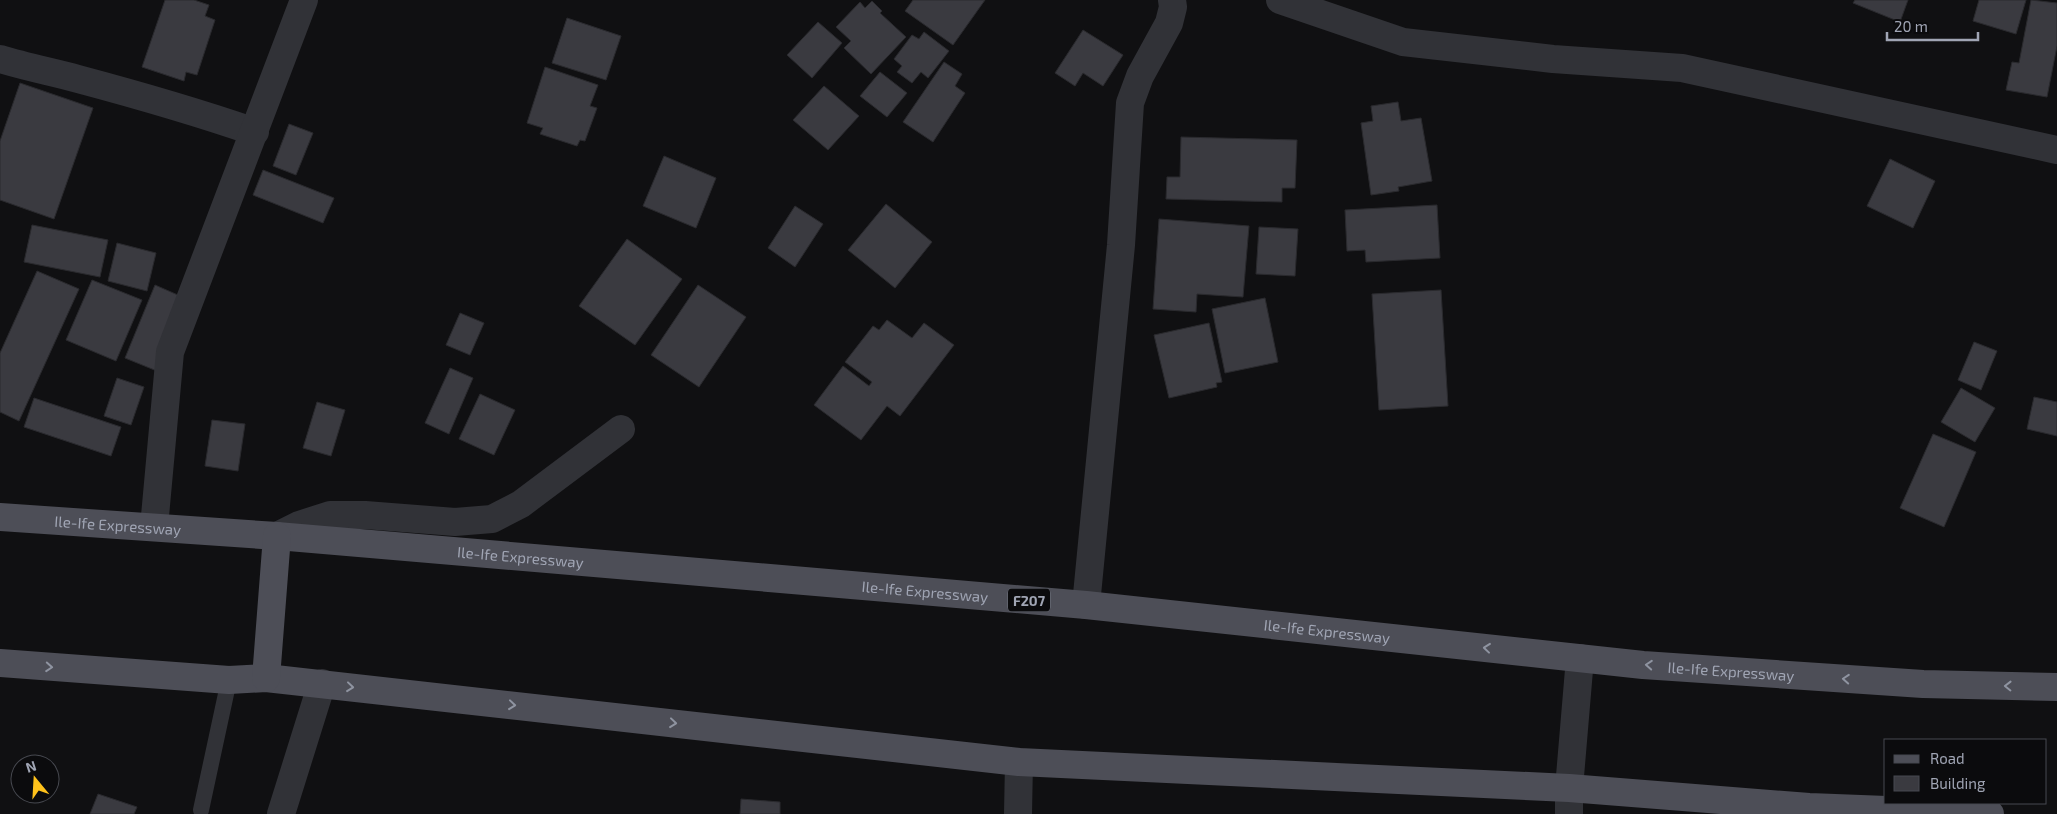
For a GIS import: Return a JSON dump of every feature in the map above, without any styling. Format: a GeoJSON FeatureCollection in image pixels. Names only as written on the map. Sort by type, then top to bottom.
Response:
{"type":"FeatureCollection","features":[{"type":"Feature","properties":{"kind":"main road","name":"Ile-Ife Expressway"},"geometry":{"type":"LineString","coordinates":[[0,517],[277,536],[1086,605],[1643,665],[1924,684],[2057,687]]}},
{"type":"Feature","properties":{"kind":"main road"},"geometry":{"type":"LineString","coordinates":[[266,678],[277,536]]}},
{"type":"Feature","properties":{"kind":"main road"},"geometry":{"type":"LineString","coordinates":[[0,664],[229,680],[266,678],[322,683],[1019,762],[1569,801],[1990,814]]}},
{"type":"Feature","properties":{"kind":"street"},"geometry":{"type":"LineString","coordinates":[[154,527],[170,352],[304,0]]}},
{"type":"Feature","properties":{"kind":"street"},"geometry":{"type":"LineString","coordinates":[[1086,605],[1122,245],[1130,102],[1140,76],[1169,23],[1173,7],[1172,0]]}},
{"type":"Feature","properties":{"kind":"street"},"geometry":{"type":"LineString","coordinates":[[1280,0],[1403,42],[1553,58],[1682,68],[2057,150]]}},
{"type":"Feature","properties":{"kind":"street"},"geometry":{"type":"LineString","coordinates":[[0,59],[34,70],[75,78],[186,108],[255,132]]}},
{"type":"Feature","properties":{"kind":"street"},"geometry":{"type":"LineString","coordinates":[[277,536],[300,525],[330,515],[365,515],[455,522],[492,519],[522,504],[620,429]]}},
{"type":"Feature","properties":{"kind":"street"},"geometry":{"type":"LineString","coordinates":[[1569,801],[1580,658]]}},
{"type":"Feature","properties":{"kind":"street"},"geometry":{"type":"LineString","coordinates":[[281,814],[322,683]]}},
{"type":"Feature","properties":{"kind":"street"},"geometry":{"type":"LineString","coordinates":[[1018,814],[1019,762]]}},
{"type":"Feature","properties":{"kind":"lane"},"geometry":{"type":"LineString","coordinates":[[201,810],[229,680]]}},
{"type":"Feature","properties":{"kind":"building"},"geometry":{"type":"Polygon","coordinates":[[[165,0],[194,0],[209,5],[205,16],[215,20],[197,75],[186,72],[184,81],[142,67],[165,0]]]}},
{"type":"Feature","properties":{"kind":"building"},"geometry":{"type":"Polygon","coordinates":[[[913,0],[985,0],[953,45],[905,11],[913,0]]]}},
{"type":"Feature","properties":{"kind":"building"},"geometry":{"type":"Polygon","coordinates":[[[1855,0],[1908,0],[1900,22],[1853,3],[1855,0]]]}},
{"type":"Feature","properties":{"kind":"building"},"geometry":{"type":"Polygon","coordinates":[[[1979,0],[2026,0],[2016,34],[1973,21],[1979,0]]]}},
{"type":"Feature","properties":{"kind":"building"},"geometry":{"type":"Polygon","coordinates":[[[2031,0],[2057,3],[2057,46],[2047,97],[2006,90],[2012,62],[2019,63],[2031,0]]]}},
{"type":"Feature","properties":{"kind":"building"},"geometry":{"type":"Polygon","coordinates":[[[872,1],[882,11],[880,13],[906,37],[871,74],[844,48],[851,41],[836,27],[860,2],[865,8],[872,1]]]}},
{"type":"Feature","properties":{"kind":"building"},"geometry":{"type":"Polygon","coordinates":[[[567,18],[621,36],[606,80],[552,63],[567,18]]]}},
{"type":"Feature","properties":{"kind":"building"},"geometry":{"type":"Polygon","coordinates":[[[818,22],[842,43],[812,78],[787,55],[818,22]]]}},
{"type":"Feature","properties":{"kind":"building"},"geometry":{"type":"Polygon","coordinates":[[[1083,30],[1123,55],[1103,86],[1083,73],[1075,86],[1055,73],[1083,30]]]}},
{"type":"Feature","properties":{"kind":"building"},"geometry":{"type":"Polygon","coordinates":[[[924,32],[949,51],[928,78],[921,72],[912,83],[897,72],[902,66],[894,59],[912,35],[919,39],[924,32]]]}},
{"type":"Feature","properties":{"kind":"building"},"geometry":{"type":"Polygon","coordinates":[[[944,62],[962,74],[955,86],[965,93],[933,142],[903,122],[944,62]]]}},
{"type":"Feature","properties":{"kind":"building"},"geometry":{"type":"Polygon","coordinates":[[[545,67],[598,85],[590,106],[597,108],[585,141],[580,140],[577,146],[540,134],[543,128],[527,123],[545,67]]]}},
{"type":"Feature","properties":{"kind":"building"},"geometry":{"type":"Polygon","coordinates":[[[880,72],[907,93],[887,117],[860,96],[880,72]]]}},
{"type":"Feature","properties":{"kind":"building"},"geometry":{"type":"Polygon","coordinates":[[[20,83],[93,108],[54,219],[0,200],[0,141],[20,83]]]}},
{"type":"Feature","properties":{"kind":"building"},"geometry":{"type":"Polygon","coordinates":[[[824,86],[859,116],[828,150],[793,120],[824,86]]]}},
{"type":"Feature","properties":{"kind":"building"},"geometry":{"type":"Polygon","coordinates":[[[1398,102],[1401,121],[1421,118],[1432,181],[1398,187],[1399,191],[1371,195],[1361,123],[1373,121],[1371,106],[1398,102]]]}},
{"type":"Feature","properties":{"kind":"building"},"geometry":{"type":"Polygon","coordinates":[[[289,124],[313,133],[296,175],[273,166],[289,124]]]}},
{"type":"Feature","properties":{"kind":"building"},"geometry":{"type":"Polygon","coordinates":[[[1181,137],[1297,140],[1295,188],[1282,188],[1282,202],[1166,199],[1167,177],[1180,177],[1181,137]]]}},
{"type":"Feature","properties":{"kind":"building"},"geometry":{"type":"Polygon","coordinates":[[[664,156],[716,178],[696,228],[643,206],[664,156]]]}},
{"type":"Feature","properties":{"kind":"building"},"geometry":{"type":"Polygon","coordinates":[[[1890,159],[1935,181],[1913,228],[1867,206],[1890,159]]]}},
{"type":"Feature","properties":{"kind":"building"},"geometry":{"type":"Polygon","coordinates":[[[263,170],[334,198],[323,223],[253,195],[263,170]]]}},
{"type":"Feature","properties":{"kind":"building"},"geometry":{"type":"Polygon","coordinates":[[[886,204],[932,242],[895,288],[848,250],[886,204]]]}},
{"type":"Feature","properties":{"kind":"building"},"geometry":{"type":"Polygon","coordinates":[[[1437,205],[1440,258],[1366,262],[1365,250],[1347,251],[1345,210],[1437,205]]]}},
{"type":"Feature","properties":{"kind":"building"},"geometry":{"type":"Polygon","coordinates":[[[795,206],[823,224],[795,267],[768,248],[795,206]]]}},
{"type":"Feature","properties":{"kind":"building"},"geometry":{"type":"Polygon","coordinates":[[[1159,219],[1249,226],[1243,297],[1197,294],[1196,312],[1153,309],[1159,219]]]}},
{"type":"Feature","properties":{"kind":"building"},"geometry":{"type":"Polygon","coordinates":[[[32,225],[108,240],[100,277],[24,262],[32,225]]]}},
{"type":"Feature","properties":{"kind":"building"},"geometry":{"type":"Polygon","coordinates":[[[1259,227],[1298,229],[1295,276],[1256,274],[1259,227]]]}},
{"type":"Feature","properties":{"kind":"building"},"geometry":{"type":"Polygon","coordinates":[[[627,239],[682,279],[635,345],[579,306],[627,239]]]}},
{"type":"Feature","properties":{"kind":"building"},"geometry":{"type":"Polygon","coordinates":[[[117,243],[156,253],[147,291],[108,281],[117,243]]]}},
{"type":"Feature","properties":{"kind":"building"},"geometry":{"type":"Polygon","coordinates":[[[37,271],[79,289],[19,421],[0,412],[0,353],[37,271]]]}},
{"type":"Feature","properties":{"kind":"building"},"geometry":{"type":"Polygon","coordinates":[[[92,280],[142,300],[116,361],[66,340],[92,280]]]}},
{"type":"Feature","properties":{"kind":"building"},"geometry":{"type":"Polygon","coordinates":[[[155,285],[187,299],[157,371],[125,358],[155,285]]]}},
{"type":"Feature","properties":{"kind":"building"},"geometry":{"type":"Polygon","coordinates":[[[698,285],[746,317],[699,387],[651,355],[698,285]]]}},
{"type":"Feature","properties":{"kind":"building"},"geometry":{"type":"Polygon","coordinates":[[[1441,290],[1448,406],[1379,410],[1372,294],[1441,290]]]}},
{"type":"Feature","properties":{"kind":"building"},"geometry":{"type":"Polygon","coordinates":[[[1265,298],[1278,362],[1225,373],[1212,309],[1265,298]]]}},
{"type":"Feature","properties":{"kind":"building"},"geometry":{"type":"Polygon","coordinates":[[[460,313],[484,323],[470,355],[446,345],[460,313]]]}},
{"type":"Feature","properties":{"kind":"building"},"geometry":{"type":"Polygon","coordinates":[[[887,320],[912,338],[924,323],[954,345],[900,416],[887,406],[861,440],[814,405],[843,366],[869,386],[872,382],[845,362],[873,326],[879,330],[887,320]]]}},
{"type":"Feature","properties":{"kind":"building"},"geometry":{"type":"Polygon","coordinates":[[[1209,323],[1222,382],[1216,383],[1217,387],[1169,398],[1154,335],[1209,323]]]}},
{"type":"Feature","properties":{"kind":"building"},"geometry":{"type":"Polygon","coordinates":[[[1974,342],[1997,351],[1981,390],[1958,380],[1974,342]]]}},
{"type":"Feature","properties":{"kind":"building"},"geometry":{"type":"Polygon","coordinates":[[[450,368],[473,378],[449,434],[425,423],[450,368]]]}},
{"type":"Feature","properties":{"kind":"building"},"geometry":{"type":"Polygon","coordinates":[[[117,378],[144,387],[131,425],[104,416],[117,378]]]}},
{"type":"Feature","properties":{"kind":"building"},"geometry":{"type":"Polygon","coordinates":[[[1961,388],[1995,408],[1975,442],[1941,422],[1961,388]]]}},
{"type":"Feature","properties":{"kind":"building"},"geometry":{"type":"Polygon","coordinates":[[[480,394],[515,410],[494,455],[459,439],[480,394]]]}},
{"type":"Feature","properties":{"kind":"building"},"geometry":{"type":"Polygon","coordinates":[[[2034,397],[2057,402],[2057,436],[2027,429],[2034,397]]]}},
{"type":"Feature","properties":{"kind":"building"},"geometry":{"type":"Polygon","coordinates":[[[34,398],[121,427],[111,456],[24,427],[34,398]]]}},
{"type":"Feature","properties":{"kind":"building"},"geometry":{"type":"Polygon","coordinates":[[[317,402],[345,410],[331,456],[303,448],[317,402]]]}},
{"type":"Feature","properties":{"kind":"building"},"geometry":{"type":"Polygon","coordinates":[[[212,420],[245,424],[238,471],[205,466],[212,420]]]}},
{"type":"Feature","properties":{"kind":"building"},"geometry":{"type":"Polygon","coordinates":[[[1933,434],[1976,452],[1944,527],[1900,508],[1933,434]]]}},
{"type":"Feature","properties":{"kind":"building"},"geometry":{"type":"Polygon","coordinates":[[[98,794],[137,807],[134,814],[90,814],[98,794]]]}},
{"type":"Feature","properties":{"kind":"building"},"geometry":{"type":"Polygon","coordinates":[[[741,799],[780,802],[780,814],[740,814],[741,799]]]}}]}
